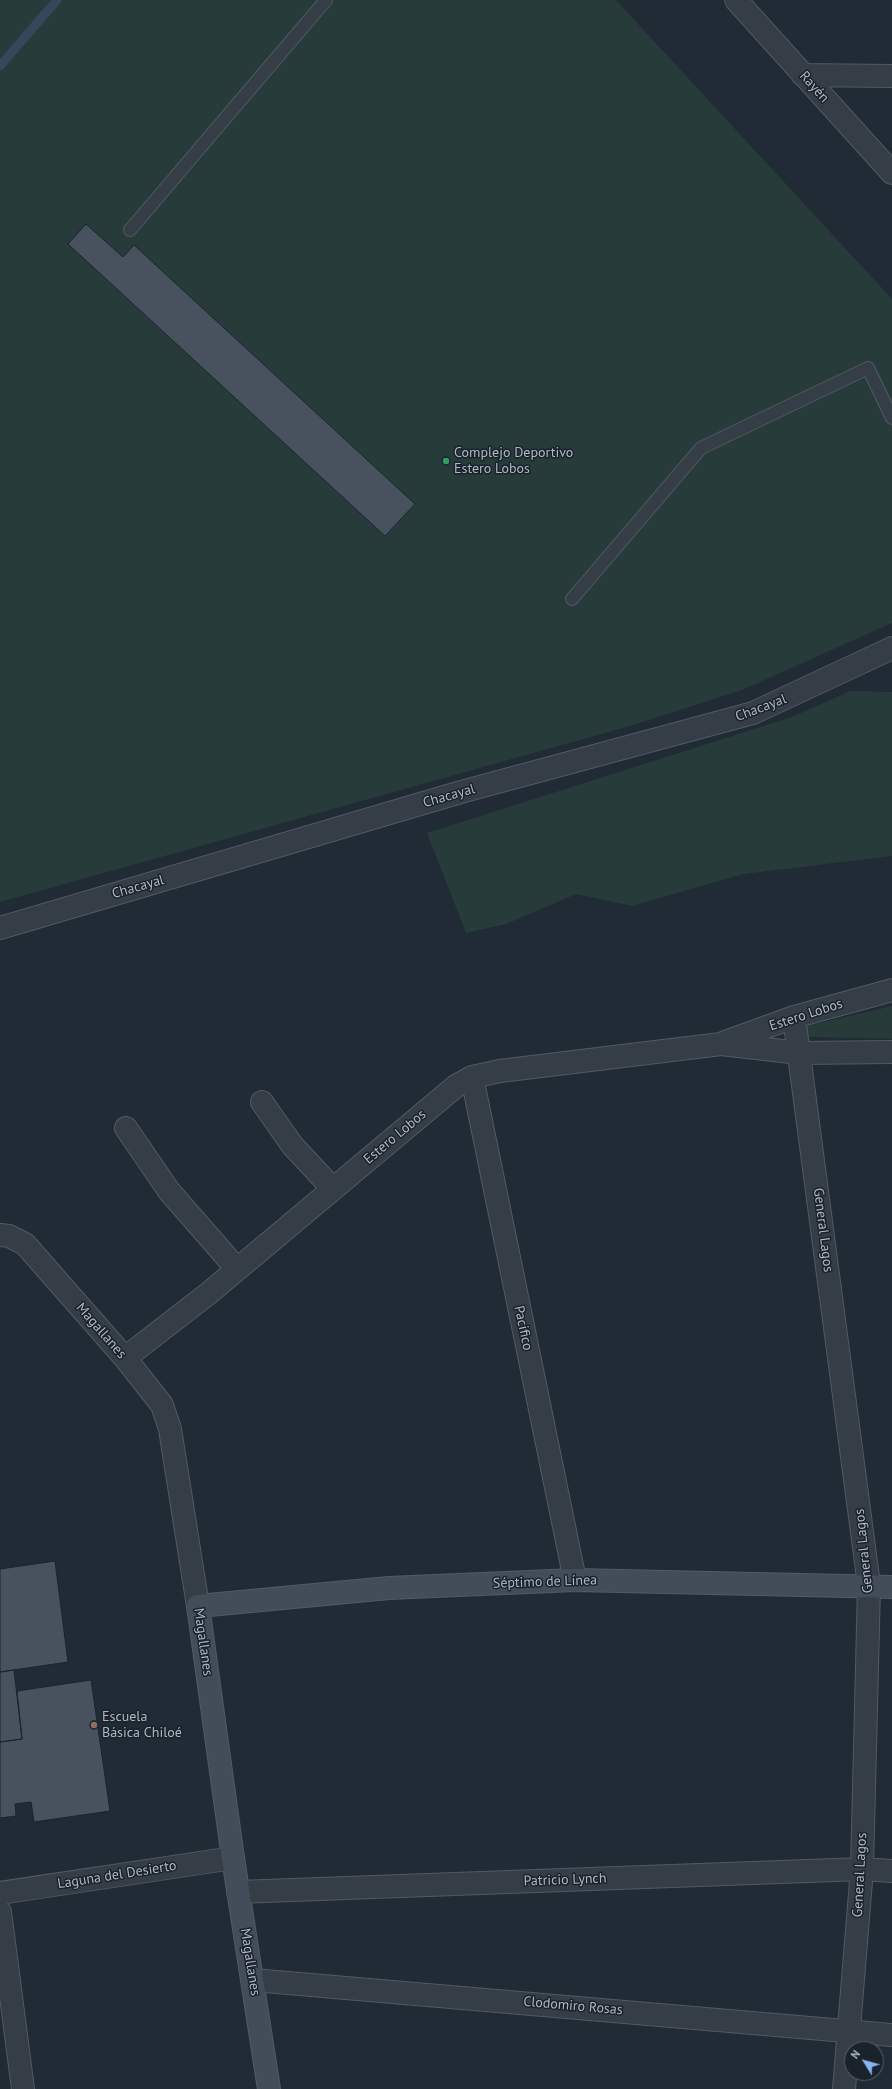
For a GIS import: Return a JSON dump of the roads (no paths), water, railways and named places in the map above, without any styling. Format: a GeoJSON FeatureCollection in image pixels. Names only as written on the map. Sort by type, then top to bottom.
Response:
{"type":"FeatureCollection","features":[{"type":"Feature","properties":{"kind":"street","name":"Rayén"},"geometry":{"type":"LineString","coordinates":[[736,0],[892,173]]}},
{"type":"Feature","properties":{"kind":"street"},"geometry":{"type":"LineString","coordinates":[[803,76],[892,76]]}},
{"type":"Feature","properties":{"kind":"street","name":"Chacayal"},"geometry":{"type":"LineString","coordinates":[[0,928],[461,792],[748,714],[773,705],[892,648]]}},
{"type":"Feature","properties":{"kind":"street","name":"Estero Lobos"},"geometry":{"type":"LineString","coordinates":[[125,1358],[237,1269],[456,1086],[472,1076],[500,1071],[721,1044],[794,1017],[892,990]]}},
{"type":"Feature","properties":{"kind":"street","name":"General Lagos"},"geometry":{"type":"LineString","coordinates":[[794,1017],[800,1053],[869,1585],[862,1869],[844,2089]]}},
{"type":"Feature","properties":{"kind":"street","name":"Estero Lobos"},"geometry":{"type":"LineString","coordinates":[[721,1044],[800,1053],[892,1052]]}},
{"type":"Feature","properties":{"kind":"street","name":"Pacifico"},"geometry":{"type":"LineString","coordinates":[[472,1076],[575,1580]]}},
{"type":"Feature","properties":{"kind":"street"},"geometry":{"type":"LineString","coordinates":[[262,1102],[292,1145],[333,1189]]}},
{"type":"Feature","properties":{"kind":"street"},"geometry":{"type":"LineString","coordinates":[[126,1128],[169,1191],[237,1269]]}},
{"type":"Feature","properties":{"kind":"street","name":"Magallanes"},"geometry":{"type":"LineString","coordinates":[[0,1235],[9,1236],[25,1244],[125,1358],[162,1405],[170,1429],[198,1606],[233,1858],[269,2089]]}},
{"type":"Feature","properties":{"kind":"street","name":"Séptimo de Línea"},"geometry":{"type":"LineString","coordinates":[[198,1606],[390,1588],[575,1580],[869,1585],[892,1587]]}},
{"type":"Feature","properties":{"kind":"street","name":"Laguna del Desierto"},"geometry":{"type":"LineString","coordinates":[[0,1893],[233,1858]]}},
{"type":"Feature","properties":{"kind":"street","name":"Patricio Lynch"},"geometry":{"type":"LineString","coordinates":[[238,1892],[862,1869],[892,1871]]}},
{"type":"Feature","properties":{"kind":"street"},"geometry":{"type":"LineString","coordinates":[[0,1912],[23,2089]]}},
{"type":"Feature","properties":{"kind":"street","name":"Clodomiro Rosas"},"geometry":{"type":"LineString","coordinates":[[253,1980],[892,2035]]}},
{"type":"Feature","properties":{"kind":"lane"},"geometry":{"type":"LineString","coordinates":[[130,230],[326,0]]}},
{"type":"Feature","properties":{"kind":"lane"},"geometry":{"type":"LineString","coordinates":[[572,599],[701,448],[868,368],[892,418]]}},
{"type":"Feature","properties":{"kind":"waterway"},"geometry":{"type":"LineString","coordinates":[[0,66],[57,0]]}},
{"type":"Feature","properties":{"kind":"place","name":"Complejo Deportivo Estero Lobos"},"geometry":{"type":"Point","coordinates":[446,461]}},
{"type":"Feature","properties":{"kind":"place","name":"Escuela Básica Chiloé"},"geometry":{"type":"Point","coordinates":[94,1725]}}]}
